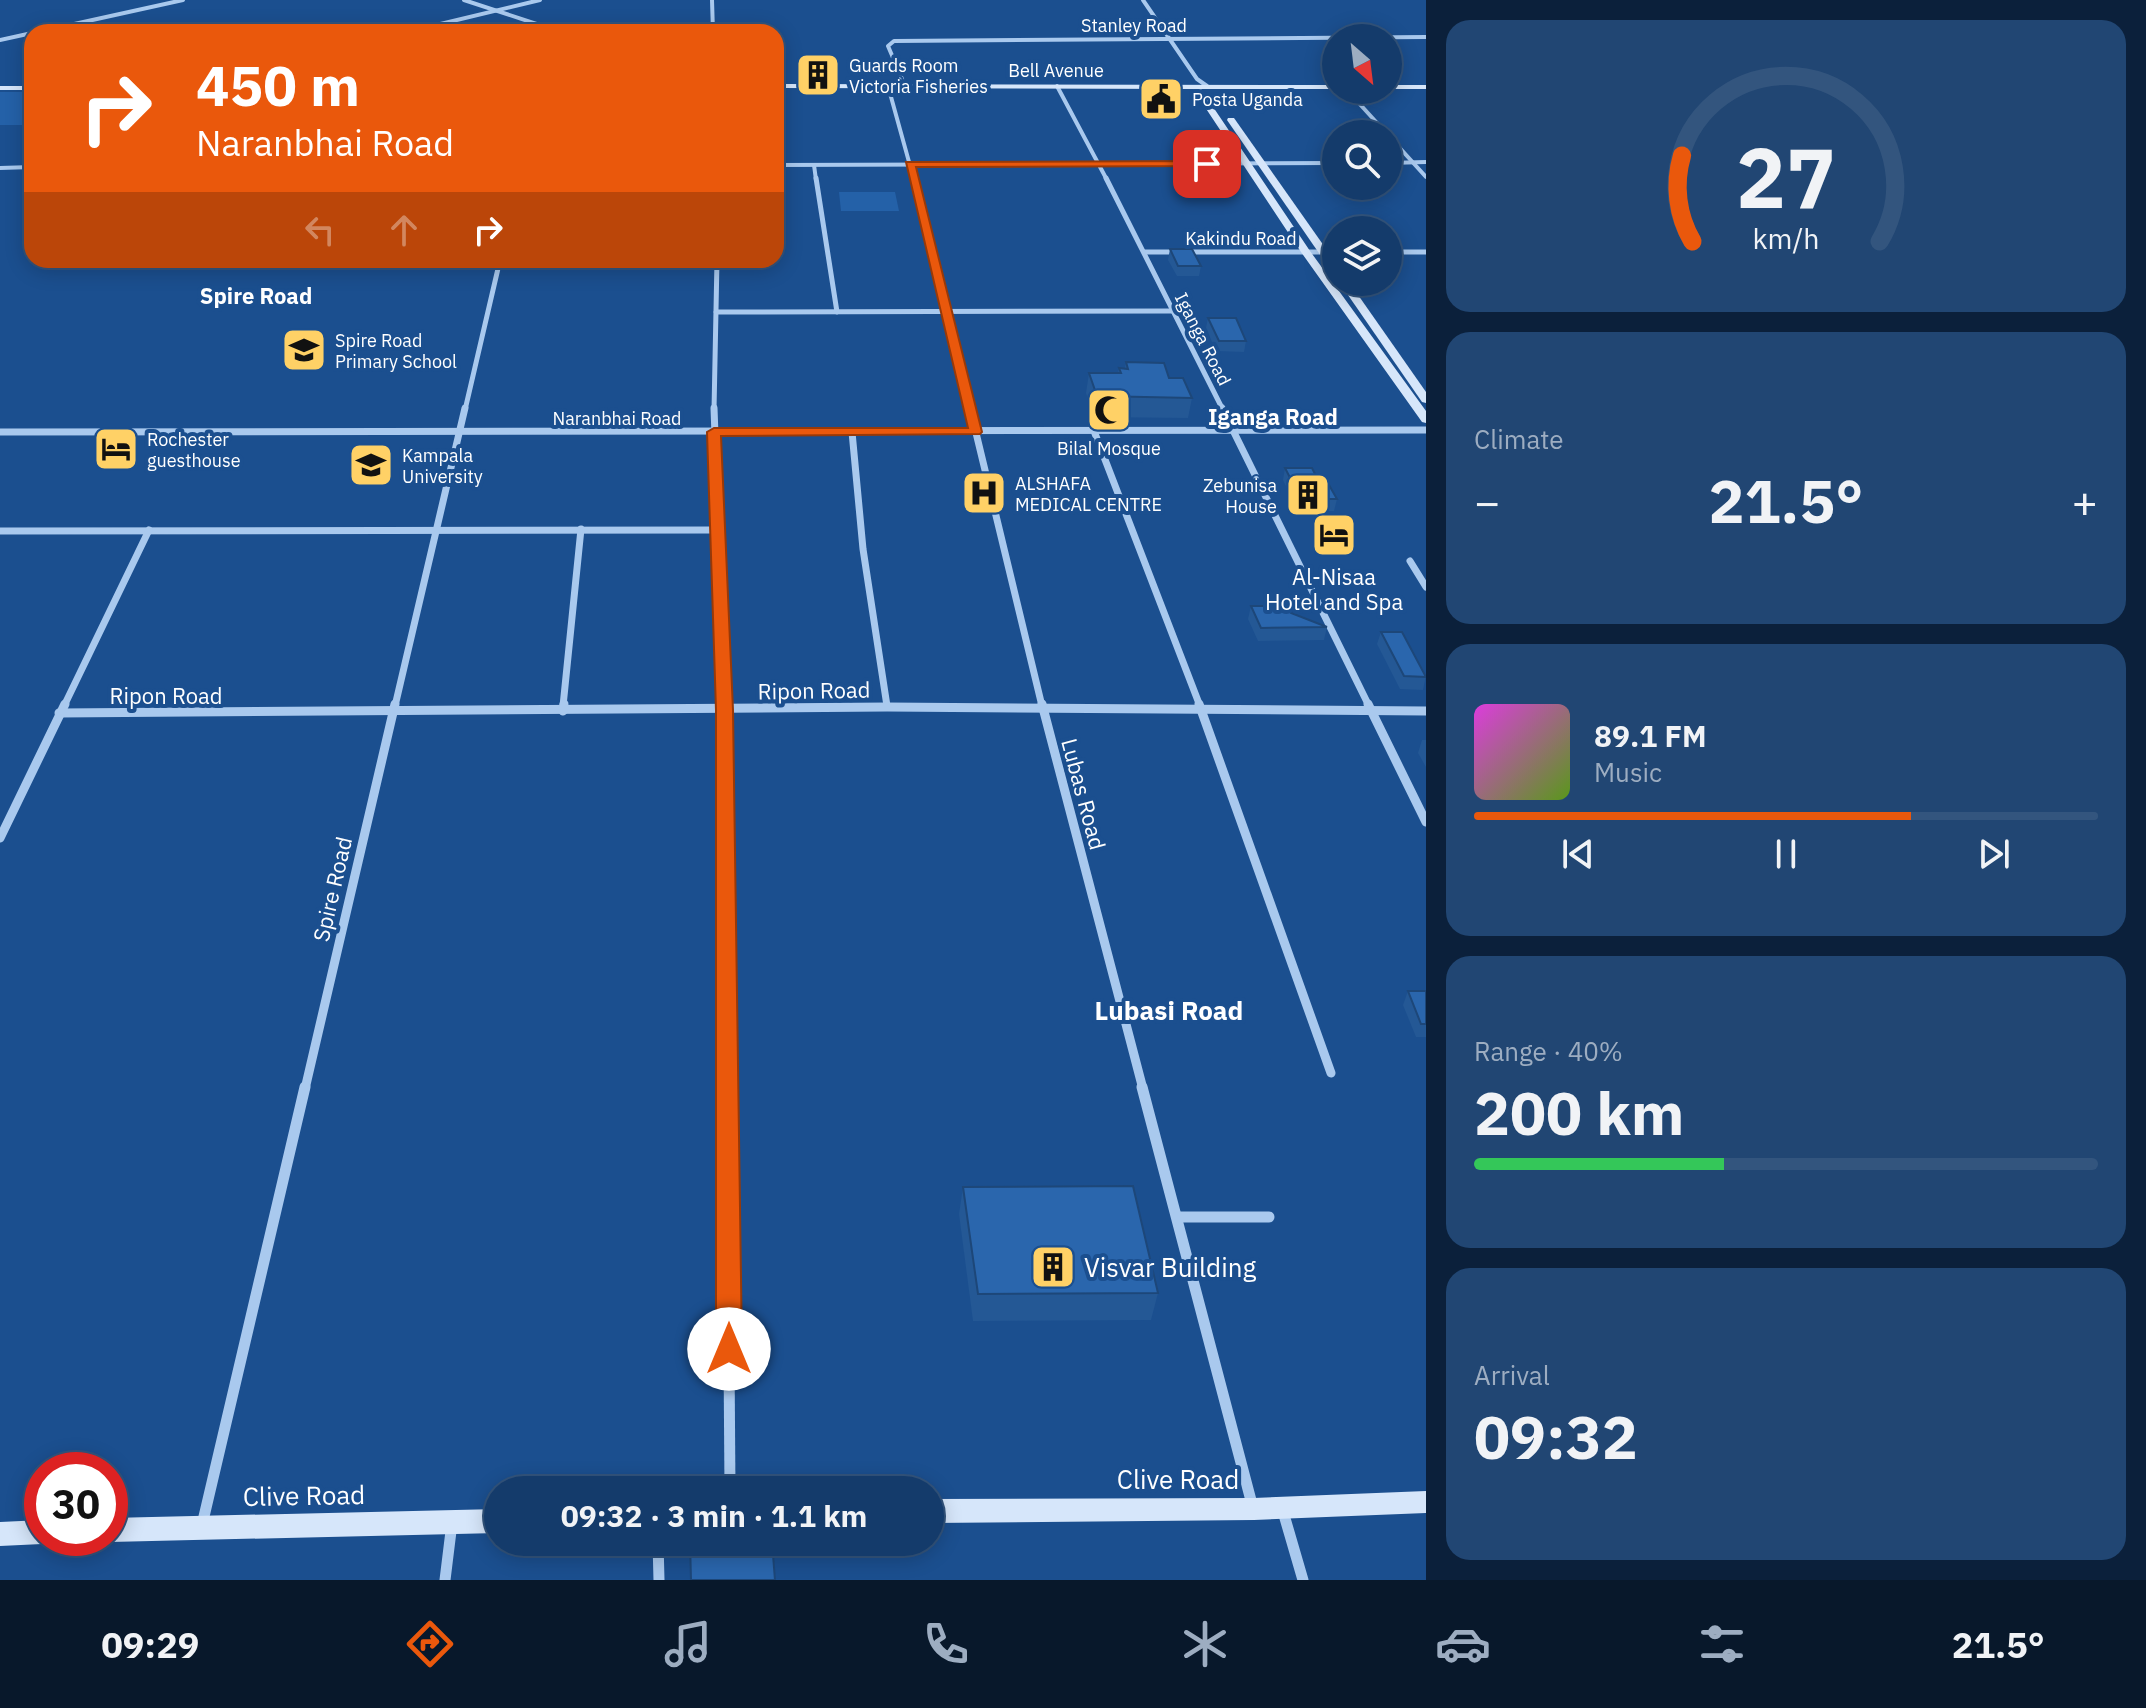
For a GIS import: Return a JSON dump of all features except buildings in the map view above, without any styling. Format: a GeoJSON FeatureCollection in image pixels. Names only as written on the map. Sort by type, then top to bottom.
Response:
{"type":"FeatureCollection","features":[{"type":"Feature","properties":{"kind":"street"},"geometry":{"type":"LineString","coordinates":[[74,24],[183,0]]}},
{"type":"Feature","properties":{"kind":"street"},"geometry":{"type":"LineString","coordinates":[[464,0],[537,24]]}},
{"type":"Feature","properties":{"kind":"street"},"geometry":{"type":"LineString","coordinates":[[439,24],[540,0]]}},
{"type":"Feature","properties":{"kind":"street"},"geometry":{"type":"LineString","coordinates":[[712,0],[713,24]]}},
{"type":"Feature","properties":{"kind":"street"},"geometry":{"type":"LineString","coordinates":[[1143,0],[1170,38],[1246,164],[1426,419]]}},
{"type":"Feature","properties":{"kind":"street"},"geometry":{"type":"LineString","coordinates":[[0,40],[24,35]]}},
{"type":"Feature","properties":{"kind":"street","name":"Stanley Road"},"geometry":{"type":"LineString","coordinates":[[905,86],[888,46],[894,41],[1426,37]]}},
{"type":"Feature","properties":{"kind":"street","name":"Bell Avenue"},"geometry":{"type":"LineString","coordinates":[[784,86],[1057,86],[1196,82],[1207,86],[1322,87]]}},
{"type":"Feature","properties":{"kind":"street","name":"Lubas Road"},"geometry":{"type":"LineString","coordinates":[[888,86],[910,164],[1043,709],[1254,1509]]}},
{"type":"Feature","properties":{"kind":"street","name":"Iganga Road"},"geometry":{"type":"LineString","coordinates":[[1057,86],[1145,252],[1426,822]]}},
{"type":"Feature","properties":{"kind":"street"},"geometry":{"type":"LineString","coordinates":[[1207,86],[1322,251]]}},
{"type":"Feature","properties":{"kind":"street"},"geometry":{"type":"LineString","coordinates":[[1402,87],[1426,87]]}},
{"type":"Feature","properties":{"kind":"street"},"geometry":{"type":"LineString","coordinates":[[0,88],[24,88]]}},
{"type":"Feature","properties":{"kind":"street"},"geometry":{"type":"LineString","coordinates":[[1359,104],[1374,120]]}},
{"type":"Feature","properties":{"kind":"street"},"geometry":{"type":"LineString","coordinates":[[1402,151],[1426,177]]}},
{"type":"Feature","properties":{"kind":"street"},"geometry":{"type":"LineString","coordinates":[[1402,162],[1426,162]]}},
{"type":"Feature","properties":{"kind":"street"},"geometry":{"type":"LineString","coordinates":[[784,165],[1322,163]]}},
{"type":"Feature","properties":{"kind":"street"},"geometry":{"type":"LineString","coordinates":[[814,165],[837,312]]}},
{"type":"Feature","properties":{"kind":"street"},"geometry":{"type":"LineString","coordinates":[[0,168],[24,167]]}},
{"type":"Feature","properties":{"kind":"street","name":"Kakindu Road"},"geometry":{"type":"LineString","coordinates":[[1145,252],[1322,252]]}},
{"type":"Feature","properties":{"kind":"street"},"geometry":{"type":"LineString","coordinates":[[1402,252],[1426,252]]}},
{"type":"Feature","properties":{"kind":"street","name":"Spire Road"},"geometry":{"type":"LineString","coordinates":[[202,1526],[498,268]]}},
{"type":"Feature","properties":{"kind":"street"},"geometry":{"type":"LineString","coordinates":[[717,268],[714,432],[725,710],[730,1476]]}},
{"type":"Feature","properties":{"kind":"street"},"geometry":{"type":"LineString","coordinates":[[1354,296],[1426,400]]}},
{"type":"Feature","properties":{"kind":"street"},"geometry":{"type":"LineString","coordinates":[[716,312],[1172,311]]}},
{"type":"Feature","properties":{"kind":"street","name":"Naranbhai Road"},"geometry":{"type":"LineString","coordinates":[[0,432],[1426,430]]}},
{"type":"Feature","properties":{"kind":"street"},"geometry":{"type":"LineString","coordinates":[[1094,431],[1201,710],[1331,1073]]}},
{"type":"Feature","properties":{"kind":"street"},"geometry":{"type":"LineString","coordinates":[[852,432],[863,549],[887,707]]}},
{"type":"Feature","properties":{"kind":"street"},"geometry":{"type":"LineString","coordinates":[[563,711],[581,529]]}},
{"type":"Feature","properties":{"kind":"street"},"geometry":{"type":"LineString","coordinates":[[0,838],[149,530]]}},
{"type":"Feature","properties":{"kind":"street"},"geometry":{"type":"LineString","coordinates":[[0,531],[717,530]]}},
{"type":"Feature","properties":{"kind":"street"},"geometry":{"type":"LineString","coordinates":[[1410,561],[1426,587]]}},
{"type":"Feature","properties":{"kind":"street","name":"Ripon Road"},"geometry":{"type":"LineString","coordinates":[[59,713],[887,707],[1426,711]]}},
{"type":"Feature","properties":{"kind":"street"},"geometry":{"type":"LineString","coordinates":[[1177,1217],[1269,1217]]}},
{"type":"Feature","properties":{"kind":"street","name":"Clive Road"},"geometry":{"type":"LineString","coordinates":[[944,1511],[1254,1509],[1426,1502]]}},
{"type":"Feature","properties":{"kind":"street"},"geometry":{"type":"LineString","coordinates":[[1281,1507],[1303,1580]]}},
{"type":"Feature","properties":{"kind":"street","name":"Clive Road"},"geometry":{"type":"LineString","coordinates":[[128,1529],[484,1522]]}},
{"type":"Feature","properties":{"kind":"street"},"geometry":{"type":"LineString","coordinates":[[445,1580],[452,1523]]}},
{"type":"Feature","properties":{"kind":"street"},"geometry":{"type":"LineString","coordinates":[[0,1534],[24,1533]]}},
{"type":"Feature","properties":{"kind":"street"},"geometry":{"type":"LineString","coordinates":[[658,1556],[659,1580]]}},
{"type":"Feature","properties":{"kind":"shaded area"},"geometry":{"type":"Polygon","coordinates":[[[0,92],[24,92],[24,125],[0,125],[0,92]]]}},
{"type":"Feature","properties":{"kind":"shaded area"},"geometry":{"type":"Polygon","coordinates":[[[839,192],[895,192],[899,211],[841,211],[839,192]]]}},
{"type":"Feature","properties":{"kind":"place","name":"Guards Room Victoria Fisheries"},"geometry":{"type":"Point","coordinates":[818,75]}},
{"type":"Feature","properties":{"kind":"place","name":"Posta Uganda"},"geometry":{"type":"Point","coordinates":[1161,99]}},
{"type":"Feature","properties":{"kind":"place","name":"Spire Road Primary School"},"geometry":{"type":"Point","coordinates":[304,350]}},
{"type":"Feature","properties":{"kind":"place","name":"Bilal Mosque"},"geometry":{"type":"Point","coordinates":[1109,410]}},
{"type":"Feature","properties":{"kind":"place","name":"Rochester guesthouse"},"geometry":{"type":"Point","coordinates":[116,449]}},
{"type":"Feature","properties":{"kind":"place","name":"Kampala University"},"geometry":{"type":"Point","coordinates":[371,465]}},
{"type":"Feature","properties":{"kind":"place","name":"ALSHAFA MEDICAL CENTRE"},"geometry":{"type":"Point","coordinates":[984,493]}},
{"type":"Feature","properties":{"kind":"place","name":"Zebunisa House"},"geometry":{"type":"Point","coordinates":[1308,495]}},
{"type":"Feature","properties":{"kind":"place","name":"Al-Nisaa Hotel and Spa"},"geometry":{"type":"Point","coordinates":[1334,535]}},
{"type":"Feature","properties":{"kind":"place","name":"Visvar Building"},"geometry":{"type":"Point","coordinates":[1053,1267]}},
{"type":"Feature","properties":{"kind":"district","name":"Spire Road"},"geometry":{"type":"Point","coordinates":[256,295]}},
{"type":"Feature","properties":{"kind":"district","name":"Iganga Road"},"geometry":{"type":"Point","coordinates":[1273,416]}},
{"type":"Feature","properties":{"kind":"district","name":"Lubasi Road"},"geometry":{"type":"Point","coordinates":[1169,1010]}},
{"type":"Feature","properties":{"kind":"route"},"geometry":{"type":"LineString","coordinates":[[729,1349],[725,710],[714,432],[975,432],[910,164],[1207,164]]}}]}
